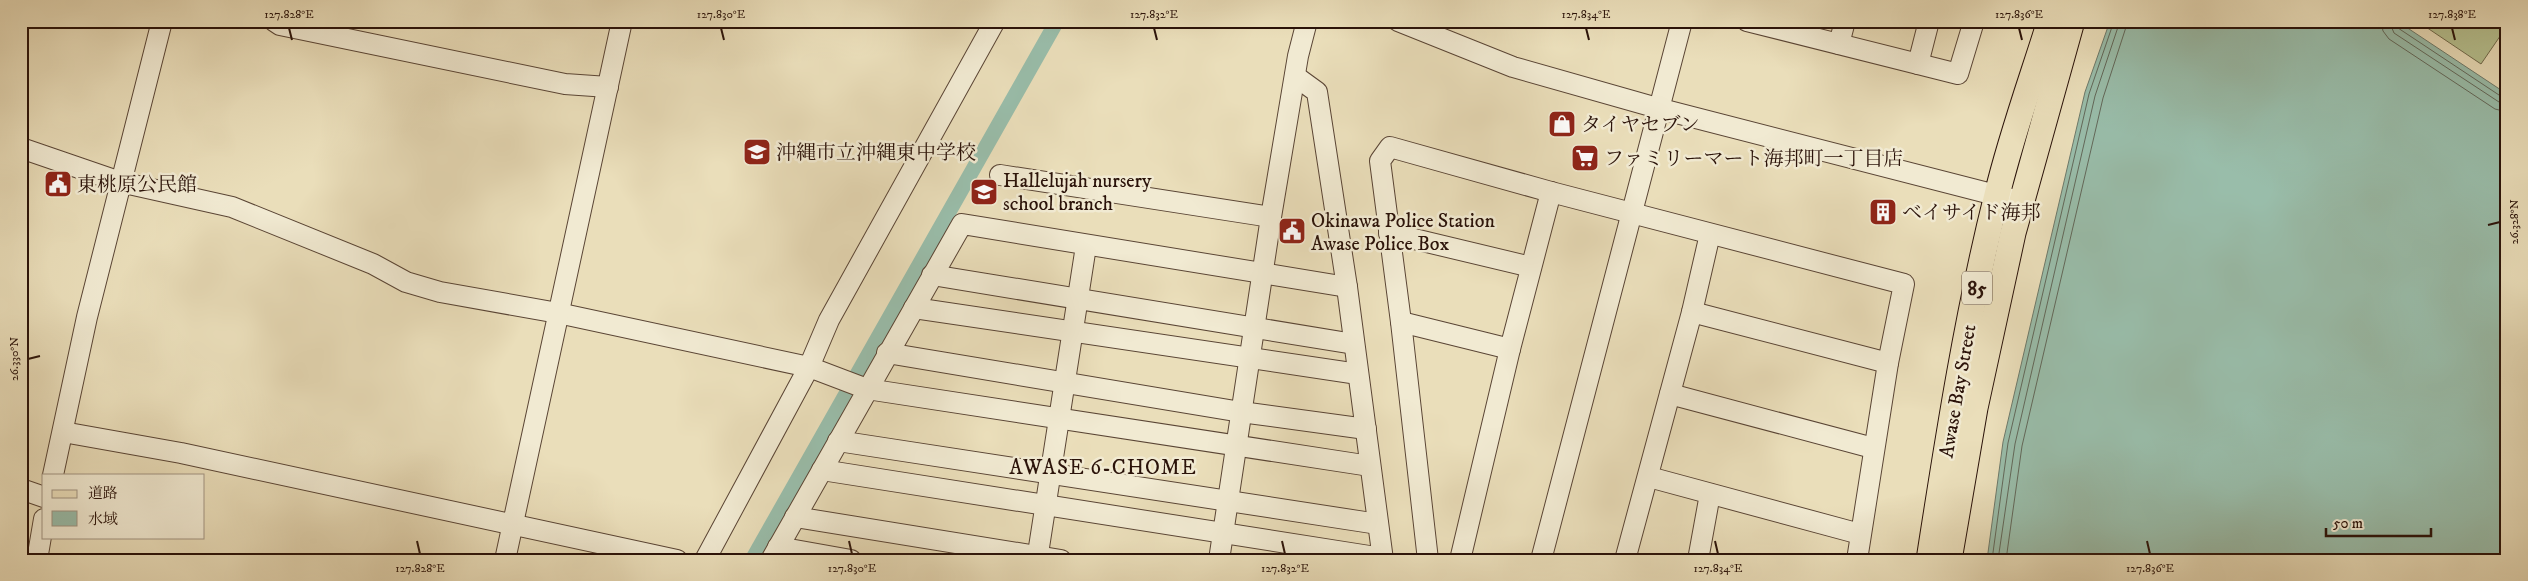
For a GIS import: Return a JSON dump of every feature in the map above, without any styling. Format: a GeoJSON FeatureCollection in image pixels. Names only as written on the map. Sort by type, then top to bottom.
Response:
{"type":"FeatureCollection","features":[{"type":"Feature","properties":{"kind":"main road","name":"Awase Bay Street"},"geometry":{"type":"LineString","coordinates":[[1929,560],[1954,402],[1996,195],[2050,21]]}},
{"type":"Feature","properties":{"kind":"main road","name":"Awase Bay Street"},"geometry":{"type":"LineString","coordinates":[[1949,560],[1975,408],[2020,201],[2072,21]]}},
{"type":"Feature","properties":{"kind":"street"},"geometry":{"type":"LineString","coordinates":[[53,474],[87,317],[162,21]]}},
{"type":"Feature","properties":{"kind":"street"},"geometry":{"type":"LineString","coordinates":[[274,21],[280,25],[565,84],[608,87]]}},
{"type":"Feature","properties":{"kind":"street"},"geometry":{"type":"LineString","coordinates":[[505,560],[622,21]]}},
{"type":"Feature","properties":{"kind":"street"},"geometry":{"type":"LineString","coordinates":[[705,560],[809,367],[829,320],[995,21]]}},
{"type":"Feature","properties":{"kind":"street"},"geometry":{"type":"LineString","coordinates":[[1219,560],[1271,217],[1295,76],[1308,21]]}},
{"type":"Feature","properties":{"kind":"street"},"geometry":{"type":"LineString","coordinates":[[1398,21],[1513,67],[1661,109],[2020,201]]}},
{"type":"Feature","properties":{"kind":"street"},"geometry":{"type":"LineString","coordinates":[[1541,560],[1661,109],[1682,21]]}},
{"type":"Feature","properties":{"kind":"street"},"geometry":{"type":"LineString","coordinates":[[1840,44],[1845,21]]}},
{"type":"Feature","properties":{"kind":"street"},"geometry":{"type":"LineString","coordinates":[[1918,64],[1929,21]]}},
{"type":"Feature","properties":{"kind":"street"},"geometry":{"type":"LineString","coordinates":[[1759,23],[1958,74],[1974,21]]}},
{"type":"Feature","properties":{"kind":"street"},"geometry":{"type":"LineString","coordinates":[[822,470],[1045,507],[1224,532],[1382,559],[1347,287],[1317,92],[1295,76]]}},
{"type":"Feature","properties":{"kind":"street"},"geometry":{"type":"LineString","coordinates":[[1428,560],[1401,322],[1380,161],[1390,147],[1551,192],[1904,284],[1888,363],[1857,560]]}},
{"type":"Feature","properties":{"kind":"street"},"geometry":{"type":"LineString","coordinates":[[21,148],[120,182],[232,207],[423,287],[558,313],[809,367],[867,389],[1370,466]]}},
{"type":"Feature","properties":{"kind":"street"},"geometry":{"type":"LineString","coordinates":[[1000,175],[1271,217]]}},
{"type":"Feature","properties":{"kind":"street"},"geometry":{"type":"LineString","coordinates":[[1460,560],[1510,348],[1551,192]]}},
{"type":"Feature","properties":{"kind":"street"},"geometry":{"type":"LineString","coordinates":[[851,560],[775,554],[962,224],[1086,246],[1347,287]]}},
{"type":"Feature","properties":{"kind":"street"},"geometry":{"type":"LineString","coordinates":[[1389,233],[1531,267]]}},
{"type":"Feature","properties":{"kind":"street"},"geometry":{"type":"LineString","coordinates":[[1625,560],[1649,478],[1710,234]]}},
{"type":"Feature","properties":{"kind":"street"},"geometry":{"type":"LineString","coordinates":[[1037,558],[1086,246]]}},
{"type":"Feature","properties":{"kind":"street"},"geometry":{"type":"LineString","coordinates":[[932,275],[1354,344]]}},
{"type":"Feature","properties":{"kind":"street"},"geometry":{"type":"LineString","coordinates":[[914,308],[1358,374]]}},
{"type":"Feature","properties":{"kind":"street"},"geometry":{"type":"LineString","coordinates":[[1692,312],[1888,363]]}},
{"type":"Feature","properties":{"kind":"street"},"geometry":{"type":"LineString","coordinates":[[1401,322],[1510,348]]}},
{"type":"Feature","properties":{"kind":"street"},"geometry":{"type":"LineString","coordinates":[[888,353],[1241,412],[1366,429]]}},
{"type":"Feature","properties":{"kind":"street"},"geometry":{"type":"LineString","coordinates":[[1670,394],[1874,448]]}},
{"type":"Feature","properties":{"kind":"street"},"geometry":{"type":"LineString","coordinates":[[63,432],[181,453],[677,560]]}},
{"type":"Feature","properties":{"kind":"street"},"geometry":{"type":"LineString","coordinates":[[838,441],[1378,524]]}},
{"type":"Feature","properties":{"kind":"street"},"geometry":{"type":"LineString","coordinates":[[1649,478],[1860,534]]}},
{"type":"Feature","properties":{"kind":"street"},"geometry":{"type":"LineString","coordinates":[[21,489],[42,496]]}},
{"type":"Feature","properties":{"kind":"street"},"geometry":{"type":"LineString","coordinates":[[1698,560],[1710,494]]}},
{"type":"Feature","properties":{"kind":"street"},"geometry":{"type":"LineString","coordinates":[[795,517],[1037,558],[1061,560]]}},
{"type":"Feature","properties":{"kind":"street"},"geometry":{"type":"LineString","coordinates":[[37,560],[42,531]]}},
{"type":"Feature","properties":{"kind":"shaded area"},"geometry":{"type":"Polygon","coordinates":[[[2417,21],[2507,21],[2507,26],[2481,64],[2417,21]]]}},
{"type":"Feature","properties":{"kind":"water"},"geometry":{"type":"Polygon","coordinates":[[[2110,21],[2397,21],[2507,94],[2507,560],[1987,560],[2003,442],[2085,92],[2110,21]]]}},
{"type":"Feature","properties":{"kind":"waterway"},"geometry":{"type":"LineString","coordinates":[[752,560],[1057,21]]}},
{"type":"Feature","properties":{"kind":"place","name":"タイヤセブン"},"geometry":{"type":"Point","coordinates":[1562,124]}},
{"type":"Feature","properties":{"kind":"place","name":"沖縄市立沖縄東中学校"},"geometry":{"type":"Point","coordinates":[757,152]}},
{"type":"Feature","properties":{"kind":"place","name":"ファミリーマート海邦町一丁目店"},"geometry":{"type":"Point","coordinates":[1585,158]}},
{"type":"Feature","properties":{"kind":"place","name":"東桃原公民館"},"geometry":{"type":"Point","coordinates":[58,184]}},
{"type":"Feature","properties":{"kind":"place","name":"Hallelujah nursery school branch"},"geometry":{"type":"Point","coordinates":[984,192]}},
{"type":"Feature","properties":{"kind":"place","name":"ベイサイド海邦"},"geometry":{"type":"Point","coordinates":[1883,212]}},
{"type":"Feature","properties":{"kind":"place","name":"Okinawa Police Station Awase Police Box"},"geometry":{"type":"Point","coordinates":[1292,231]}},
{"type":"Feature","properties":{"kind":"district","name":"AWASE 6-CHOME"},"geometry":{"type":"Point","coordinates":[1103,467]}}]}
